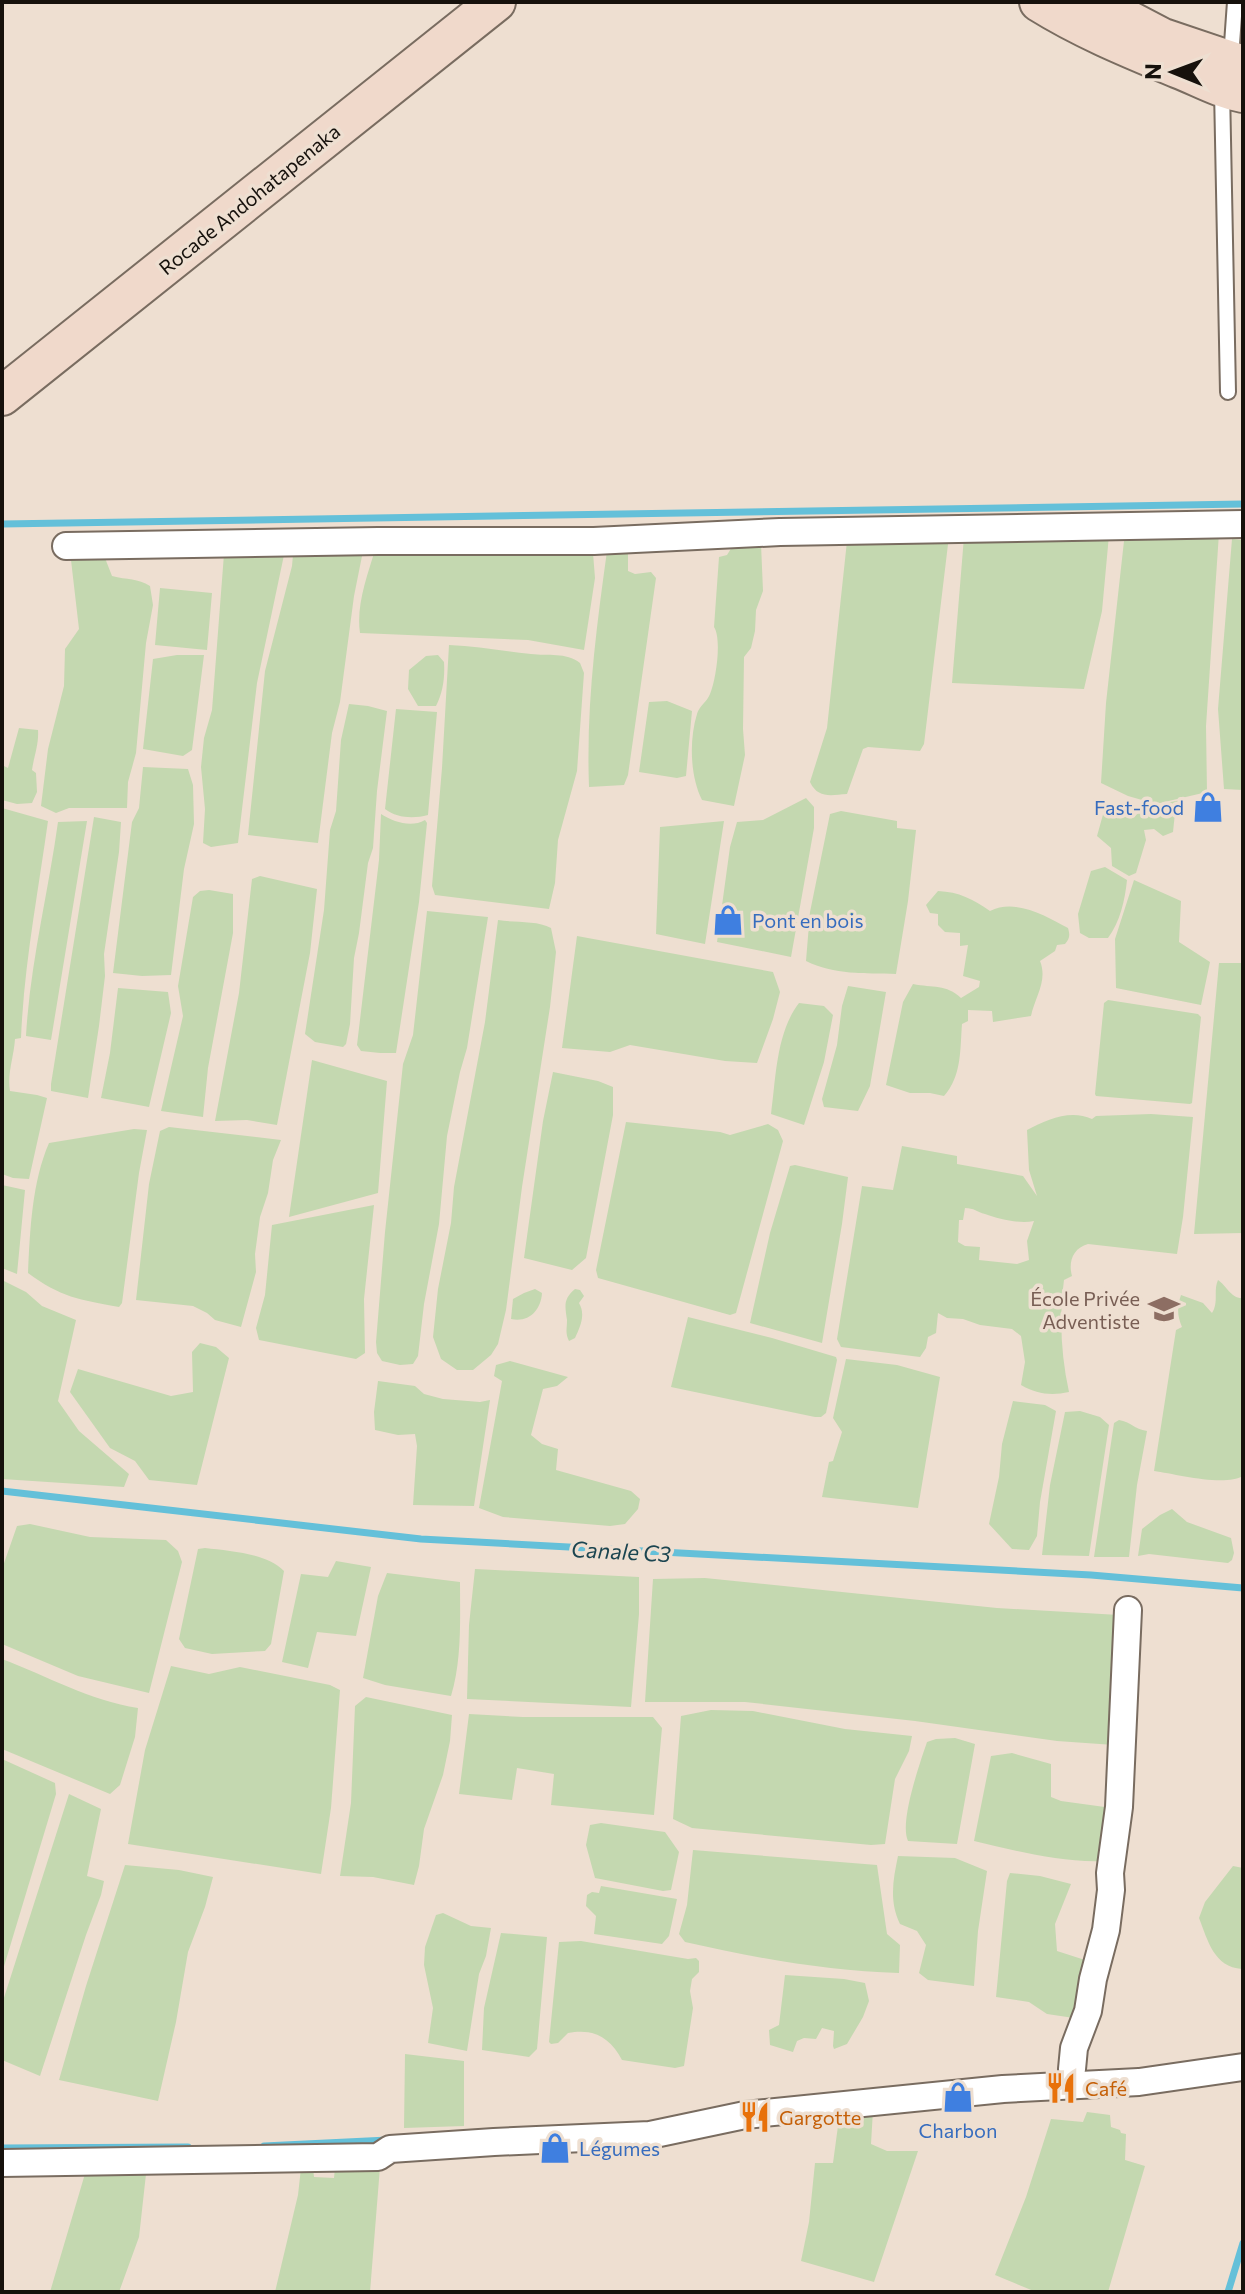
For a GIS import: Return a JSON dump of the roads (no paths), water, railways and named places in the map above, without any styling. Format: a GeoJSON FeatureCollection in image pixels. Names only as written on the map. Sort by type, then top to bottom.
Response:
{"type":"FeatureCollection","features":[{"type":"Feature","properties":{"kind":"main road","name":"Rocade Andohatapenaka"},"geometry":{"type":"LineString","coordinates":[[2,396],[496,2]]}},
{"type":"Feature","properties":{"kind":"main road"},"geometry":{"type":"LineString","coordinates":[[1039,2],[1106,39],[1180,69],[1235,77]]}},
{"type":"Feature","properties":{"kind":"main road"},"geometry":{"type":"LineString","coordinates":[[1114,7],[1235,77]]}},
{"type":"Feature","properties":{"kind":"street"},"geometry":{"type":"LineString","coordinates":[[66,546],[334,541],[594,541],[780,532],[1243,524]]}},
{"type":"Feature","properties":{"kind":"street"},"geometry":{"type":"LineString","coordinates":[[1072,2069],[1074,2048],[1088,2011],[1106,1930],[1111,1890],[1110,1873],[1119,1807],[1128,1610]]}},
{"type":"Feature","properties":{"kind":"street"},"geometry":{"type":"LineString","coordinates":[[2,2163],[378,2157],[390,2149],[650,2135],[745,2115],[1003,2089],[1139,2082],[1243,2067]]}},
{"type":"Feature","properties":{"kind":"lane"},"geometry":{"type":"LineString","coordinates":[[1228,392],[1235,2]]}},
{"type":"Feature","properties":{"kind":"waterway"},"geometry":{"type":"LineString","coordinates":[[2,524],[1243,504]]}},
{"type":"Feature","properties":{"kind":"waterway","name":"Canale C3"},"geometry":{"type":"LineString","coordinates":[[2,1491],[421,1539],[1091,1575],[1243,1588]]}},
{"type":"Feature","properties":{"kind":"waterway"},"geometry":{"type":"LineString","coordinates":[[264,2146],[388,2140]]}},
{"type":"Feature","properties":{"kind":"waterway"},"geometry":{"type":"LineString","coordinates":[[2,2148],[188,2147]]}},
{"type":"Feature","properties":{"kind":"waterway"},"geometry":{"type":"LineString","coordinates":[[1228,2292],[1243,2243]]}},
{"type":"Feature","properties":{"kind":"place","name":"Fast-food"},"geometry":{"type":"Point","coordinates":[1208,807]}},
{"type":"Feature","properties":{"kind":"place","name":"Pont en bois"},"geometry":{"type":"Point","coordinates":[728,920]}},
{"type":"Feature","properties":{"kind":"place","name":"École Privée Adventiste"},"geometry":{"type":"Point","coordinates":[1164,1309]}},
{"type":"Feature","properties":{"kind":"place","name":"Café"},"geometry":{"type":"Point","coordinates":[1061,2088]}},
{"type":"Feature","properties":{"kind":"place","name":"Charbon"},"geometry":{"type":"Point","coordinates":[958,2097]}},
{"type":"Feature","properties":{"kind":"place","name":"Gargotte"},"geometry":{"type":"Point","coordinates":[755,2117]}},
{"type":"Feature","properties":{"kind":"place","name":"Légumes"},"geometry":{"type":"Point","coordinates":[555,2148]}}]}
